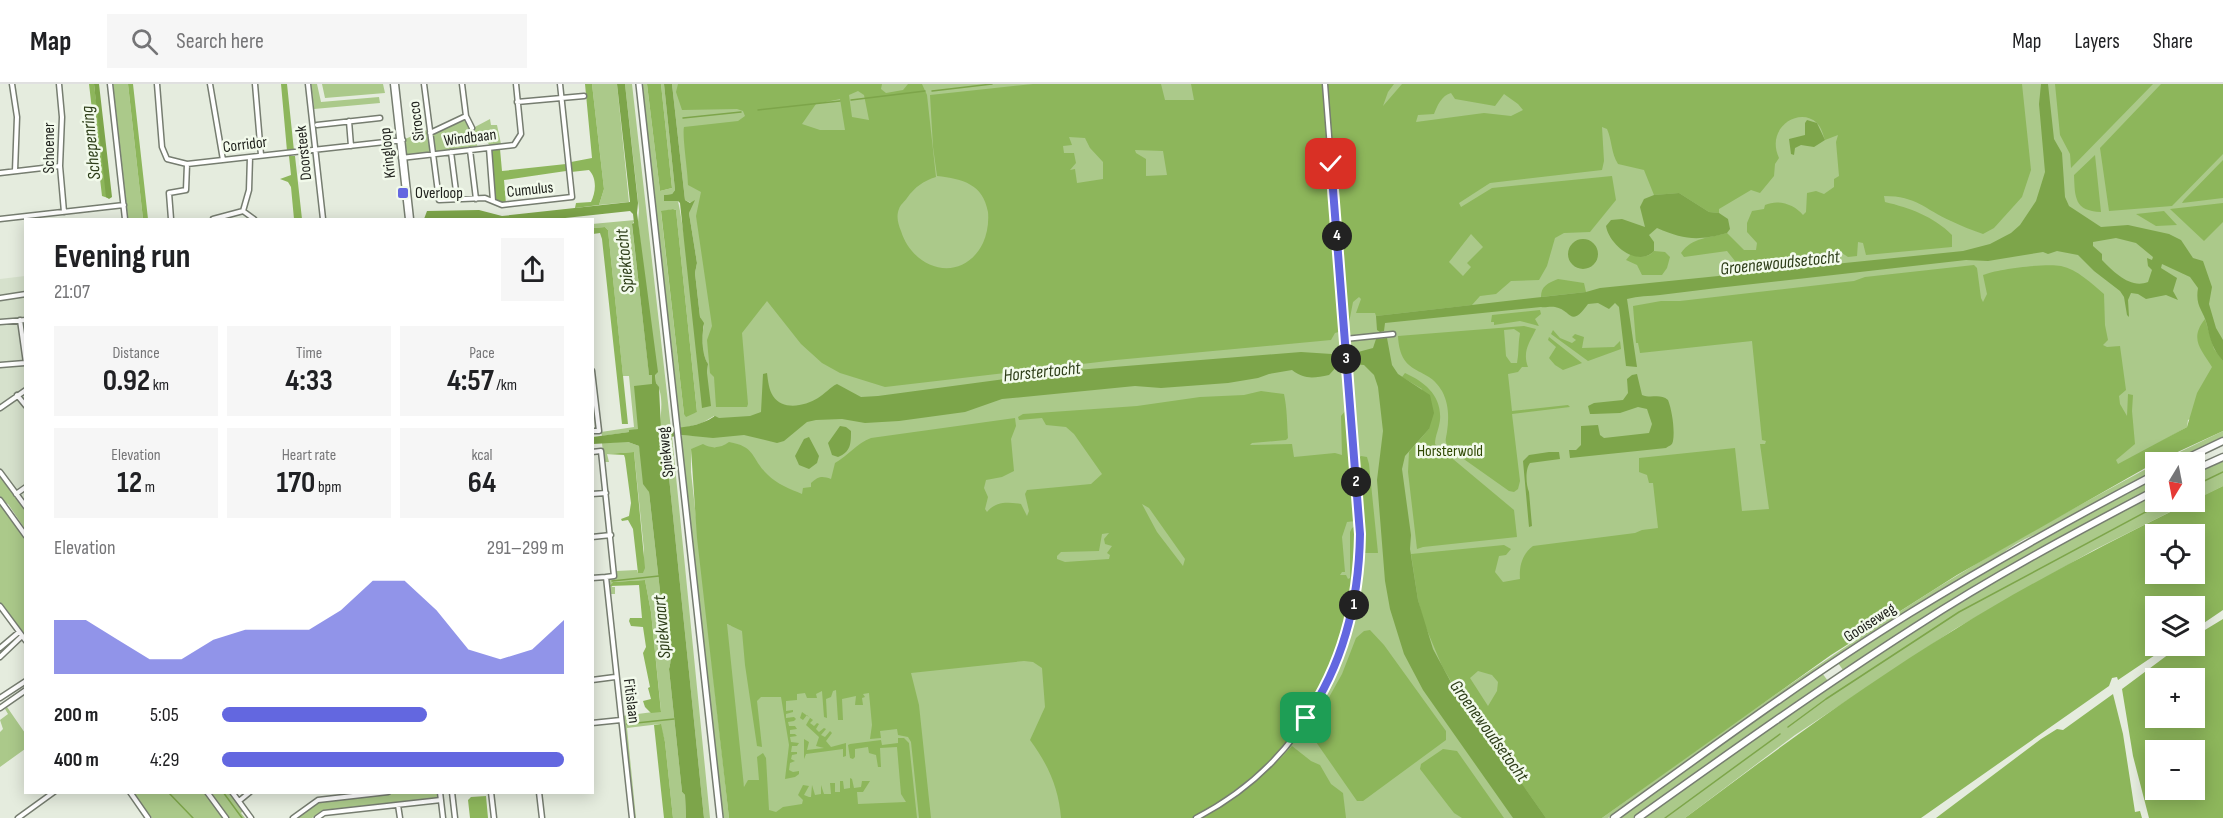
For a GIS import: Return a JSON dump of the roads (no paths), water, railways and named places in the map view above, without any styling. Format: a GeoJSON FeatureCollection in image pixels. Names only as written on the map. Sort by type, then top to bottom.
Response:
{"type":"FeatureCollection","features":[{"type":"Feature","properties":{"kind":"highway"},"geometry":{"type":"LineString","coordinates":[[2200,452],[2223,441]]}},
{"type":"Feature","properties":{"kind":"highway"},"geometry":{"type":"LineString","coordinates":[[2205,465],[2223,456]]}},
{"type":"Feature","properties":{"kind":"highway","name":"Gooiseweg"},"geometry":{"type":"LineString","coordinates":[[1614,818],[1799,686],[1909,614],[2007,554],[2145,480]]}},
{"type":"Feature","properties":{"kind":"highway","name":"Gooiseweg"},"geometry":{"type":"LineString","coordinates":[[1638,818],[1813,693],[1916,626],[2065,538],[2145,496]]}},
{"type":"Feature","properties":{"kind":"main road","name":"Spiekweg"},"geometry":{"type":"LineString","coordinates":[[639,84],[720,818]]}},
{"type":"Feature","properties":{"kind":"street"},"geometry":{"type":"LineString","coordinates":[[12,84],[17,117],[15,171]]}},
{"type":"Feature","properties":{"kind":"street","name":"Schoener"},"geometry":{"type":"LineString","coordinates":[[59,84],[62,117],[60,166],[64,212]]}},
{"type":"Feature","properties":{"kind":"street"},"geometry":{"type":"LineString","coordinates":[[110,84],[125,218]]}},
{"type":"Feature","properties":{"kind":"street"},"geometry":{"type":"LineString","coordinates":[[157,84],[162,147],[167,159],[187,164],[186,190],[169,193],[171,218]]}},
{"type":"Feature","properties":{"kind":"street"},"geometry":{"type":"LineString","coordinates":[[210,84],[223,160]]}},
{"type":"Feature","properties":{"kind":"street"},"geometry":{"type":"LineString","coordinates":[[255,84],[261,155]]}},
{"type":"Feature","properties":{"kind":"street","name":"Doorsteek"},"geometry":{"type":"LineString","coordinates":[[308,84],[323,218]]}},
{"type":"Feature","properties":{"kind":"street","name":"Kringloop"},"geometry":{"type":"LineString","coordinates":[[394,84],[410,218]]}},
{"type":"Feature","properties":{"kind":"street","name":"Sirocco"},"geometry":{"type":"LineString","coordinates":[[424,84],[433,154]]}},
{"type":"Feature","properties":{"kind":"street"},"geometry":{"type":"LineString","coordinates":[[462,84],[466,116],[472,128]]}},
{"type":"Feature","properties":{"kind":"street","name":"Windbaan"},"geometry":{"type":"LineString","coordinates":[[403,158],[514,145],[520,139],[521,134],[516,84]]}},
{"type":"Feature","properties":{"kind":"street"},"geometry":{"type":"LineString","coordinates":[[560,84],[561,99]]}},
{"type":"Feature","properties":{"kind":"street"},"geometry":{"type":"LineString","coordinates":[[1196,818],[1250,782],[1289,742],[1317,703],[1340,653],[1351,621],[1356,594],[1360,552],[1325,84]]}},
{"type":"Feature","properties":{"kind":"street"},"geometry":{"type":"LineString","coordinates":[[517,102],[584,96]]}},
{"type":"Feature","properties":{"kind":"street","name":"Cumulus"},"geometry":{"type":"LineString","coordinates":[[433,154],[439,200],[476,199],[494,201],[502,205],[572,197],[561,99]]}},
{"type":"Feature","properties":{"kind":"street"},"geometry":{"type":"LineString","coordinates":[[430,133],[466,116]]}},
{"type":"Feature","properties":{"kind":"street"},"geometry":{"type":"LineString","coordinates":[[317,125],[380,118]]}},
{"type":"Feature","properties":{"kind":"street"},"geometry":{"type":"LineString","coordinates":[[349,121],[351,146]]}},
{"type":"Feature","properties":{"kind":"street","name":"Corridor"},"geometry":{"type":"LineString","coordinates":[[187,164],[401,140]]}},
{"type":"Feature","properties":{"kind":"street"},"geometry":{"type":"LineString","coordinates":[[489,148],[494,201]]}},
{"type":"Feature","properties":{"kind":"street"},"geometry":{"type":"LineString","coordinates":[[470,150],[476,199]]}},
{"type":"Feature","properties":{"kind":"street"},"geometry":{"type":"LineString","coordinates":[[451,152],[457,199]]}},
{"type":"Feature","properties":{"kind":"street"},"geometry":{"type":"LineString","coordinates":[[243,211],[249,190],[250,157]]}},
{"type":"Feature","properties":{"kind":"street"},"geometry":{"type":"LineString","coordinates":[[0,173],[60,166]]}},
{"type":"Feature","properties":{"kind":"street"},"geometry":{"type":"LineString","coordinates":[[0,219],[124,205]]}},
{"type":"Feature","properties":{"kind":"street"},"geometry":{"type":"LineString","coordinates":[[217,218],[243,211]]}},
{"type":"Feature","properties":{"kind":"street"},"geometry":{"type":"LineString","coordinates":[[243,211],[253,218]]}},
{"type":"Feature","properties":{"kind":"street"},"geometry":{"type":"LineString","coordinates":[[0,298],[24,294]]}},
{"type":"Feature","properties":{"kind":"street"},"geometry":{"type":"LineString","coordinates":[[0,322],[23,320],[24,342]]}},
{"type":"Feature","properties":{"kind":"street"},"geometry":{"type":"LineString","coordinates":[[1345,339],[1393,334]]}},
{"type":"Feature","properties":{"kind":"street"},"geometry":{"type":"LineString","coordinates":[[0,365],[24,363]]}},
{"type":"Feature","properties":{"kind":"street"},"geometry":{"type":"LineString","coordinates":[[594,388],[599,430],[594,431]]}},
{"type":"Feature","properties":{"kind":"street"},"geometry":{"type":"LineString","coordinates":[[0,408],[24,391]]}},
{"type":"Feature","properties":{"kind":"street"},"geometry":{"type":"LineString","coordinates":[[17,395],[24,404]]}},
{"type":"Feature","properties":{"kind":"street","name":"Fitislaan"},"geometry":{"type":"LineString","coordinates":[[594,452],[601,451],[611,535],[615,576],[606,577],[632,818]]}},
{"type":"Feature","properties":{"kind":"street"},"geometry":{"type":"LineString","coordinates":[[0,472],[24,504]]}},
{"type":"Feature","properties":{"kind":"street"},"geometry":{"type":"LineString","coordinates":[[16,494],[24,488]]}},
{"type":"Feature","properties":{"kind":"street"},"geometry":{"type":"LineString","coordinates":[[594,494],[606,493]]}},
{"type":"Feature","properties":{"kind":"street"},"geometry":{"type":"LineString","coordinates":[[0,500],[24,533]]}},
{"type":"Feature","properties":{"kind":"street"},"geometry":{"type":"LineString","coordinates":[[594,537],[611,535]]}},
{"type":"Feature","properties":{"kind":"street"},"geometry":{"type":"LineString","coordinates":[[594,578],[606,577]]}},
{"type":"Feature","properties":{"kind":"street"},"geometry":{"type":"LineString","coordinates":[[0,606],[24,639]]}},
{"type":"Feature","properties":{"kind":"street"},"geometry":{"type":"LineString","coordinates":[[0,648],[20,634]]}},
{"type":"Feature","properties":{"kind":"street"},"geometry":{"type":"LineString","coordinates":[[0,657],[20,634]]}},
{"type":"Feature","properties":{"kind":"street"},"geometry":{"type":"LineString","coordinates":[[594,680],[615,677]]}},
{"type":"Feature","properties":{"kind":"street"},"geometry":{"type":"LineString","coordinates":[[0,698],[24,682]]}},
{"type":"Feature","properties":{"kind":"street"},"geometry":{"type":"LineString","coordinates":[[0,708],[24,691]]}},
{"type":"Feature","properties":{"kind":"street"},"geometry":{"type":"LineString","coordinates":[[594,723],[621,720]]}},
{"type":"Feature","properties":{"kind":"street"},"geometry":{"type":"LineString","coordinates":[[18,818],[24,816],[52,794]]}},
{"type":"Feature","properties":{"kind":"street"},"geometry":{"type":"LineString","coordinates":[[131,794],[148,818]]}},
{"type":"Feature","properties":{"kind":"street"},"geometry":{"type":"LineString","coordinates":[[208,794],[226,818]]}},
{"type":"Feature","properties":{"kind":"street"},"geometry":{"type":"LineString","coordinates":[[233,794],[251,818]]}},
{"type":"Feature","properties":{"kind":"street"},"geometry":{"type":"LineString","coordinates":[[238,801],[247,794]]}},
{"type":"Feature","properties":{"kind":"street"},"geometry":{"type":"LineString","coordinates":[[293,818],[318,800],[347,794]]}},
{"type":"Feature","properties":{"kind":"street"},"geometry":{"type":"LineString","coordinates":[[440,794],[443,818]]}},
{"type":"Feature","properties":{"kind":"street"},"geometry":{"type":"LineString","coordinates":[[452,794],[455,818]]}},
{"type":"Feature","properties":{"kind":"street"},"geometry":{"type":"LineString","coordinates":[[491,794],[494,818]]}},
{"type":"Feature","properties":{"kind":"street"},"geometry":{"type":"LineString","coordinates":[[539,794],[542,818]]}},
{"type":"Feature","properties":{"kind":"street"},"geometry":{"type":"LineString","coordinates":[[316,818],[324,813],[441,800]]}},
{"type":"Feature","properties":{"kind":"street"},"geometry":{"type":"LineString","coordinates":[[398,805],[400,818]]}},
{"type":"Feature","properties":{"kind":"waterway"},"geometry":{"type":"LineString","coordinates":[[932,91],[992,84]]}},
{"type":"Feature","properties":{"kind":"waterway"},"geometry":{"type":"LineString","coordinates":[[851,100],[925,91]]}},
{"type":"Feature","properties":{"kind":"waterway"},"geometry":{"type":"LineString","coordinates":[[758,110],[840,101]]}},
{"type":"Feature","properties":{"kind":"waterway"},"geometry":{"type":"LineString","coordinates":[[683,118],[741,112]]}},
{"type":"Feature","properties":{"kind":"waterway"},"geometry":{"type":"LineString","coordinates":[[2205,481],[2223,472]]}},
{"type":"Feature","properties":{"kind":"waterway"},"geometry":{"type":"LineString","coordinates":[[1788,727],[1826,699],[1959,612],[2145,512]]}},
{"type":"Feature","properties":{"kind":"waterway"},"geometry":{"type":"LineString","coordinates":[[612,581],[659,576]]}},
{"type":"Feature","properties":{"kind":"waterway"},"geometry":{"type":"LineString","coordinates":[[627,724],[674,719]]}},
{"type":"Feature","properties":{"kind":"waterway"},"geometry":{"type":"LineString","coordinates":[[1665,818],[1780,734]]}},
{"type":"Feature","properties":{"kind":"waterway"},"geometry":{"type":"LineString","coordinates":[[170,794],[193,818]]}},
{"type":"Feature","properties":{"kind":"waterway"},"geometry":{"type":"LineString","coordinates":[[224,794],[242,818]]}},
{"type":"Feature","properties":{"kind":"place","name":"Overloop"},"geometry":{"type":"Point","coordinates":[403,193]}},
{"type":"Feature","properties":{"kind":"water label","name":"Schepenring"},"geometry":{"type":"Point","coordinates":[91,143]}},
{"type":"Feature","properties":{"kind":"water label","name":"Spiektocht"},"geometry":{"type":"Point","coordinates":[625,261]}},
{"type":"Feature","properties":{"kind":"water label","name":"Groenewoudsetocht"},"geometry":{"type":"Point","coordinates":[1780,263]}},
{"type":"Feature","properties":{"kind":"water label","name":"Horstertocht"},"geometry":{"type":"Point","coordinates":[1042,372]}},
{"type":"Feature","properties":{"kind":"water label","name":"Spiekvaart"},"geometry":{"type":"Point","coordinates":[662,627]}},
{"type":"Feature","properties":{"kind":"water label","name":"Groenewoudsetocht"},"geometry":{"type":"Point","coordinates":[1489,731]}},
{"type":"Feature","properties":{"kind":"park label","name":"Horsterwold"},"geometry":{"type":"Point","coordinates":[1450,451]}}]}
